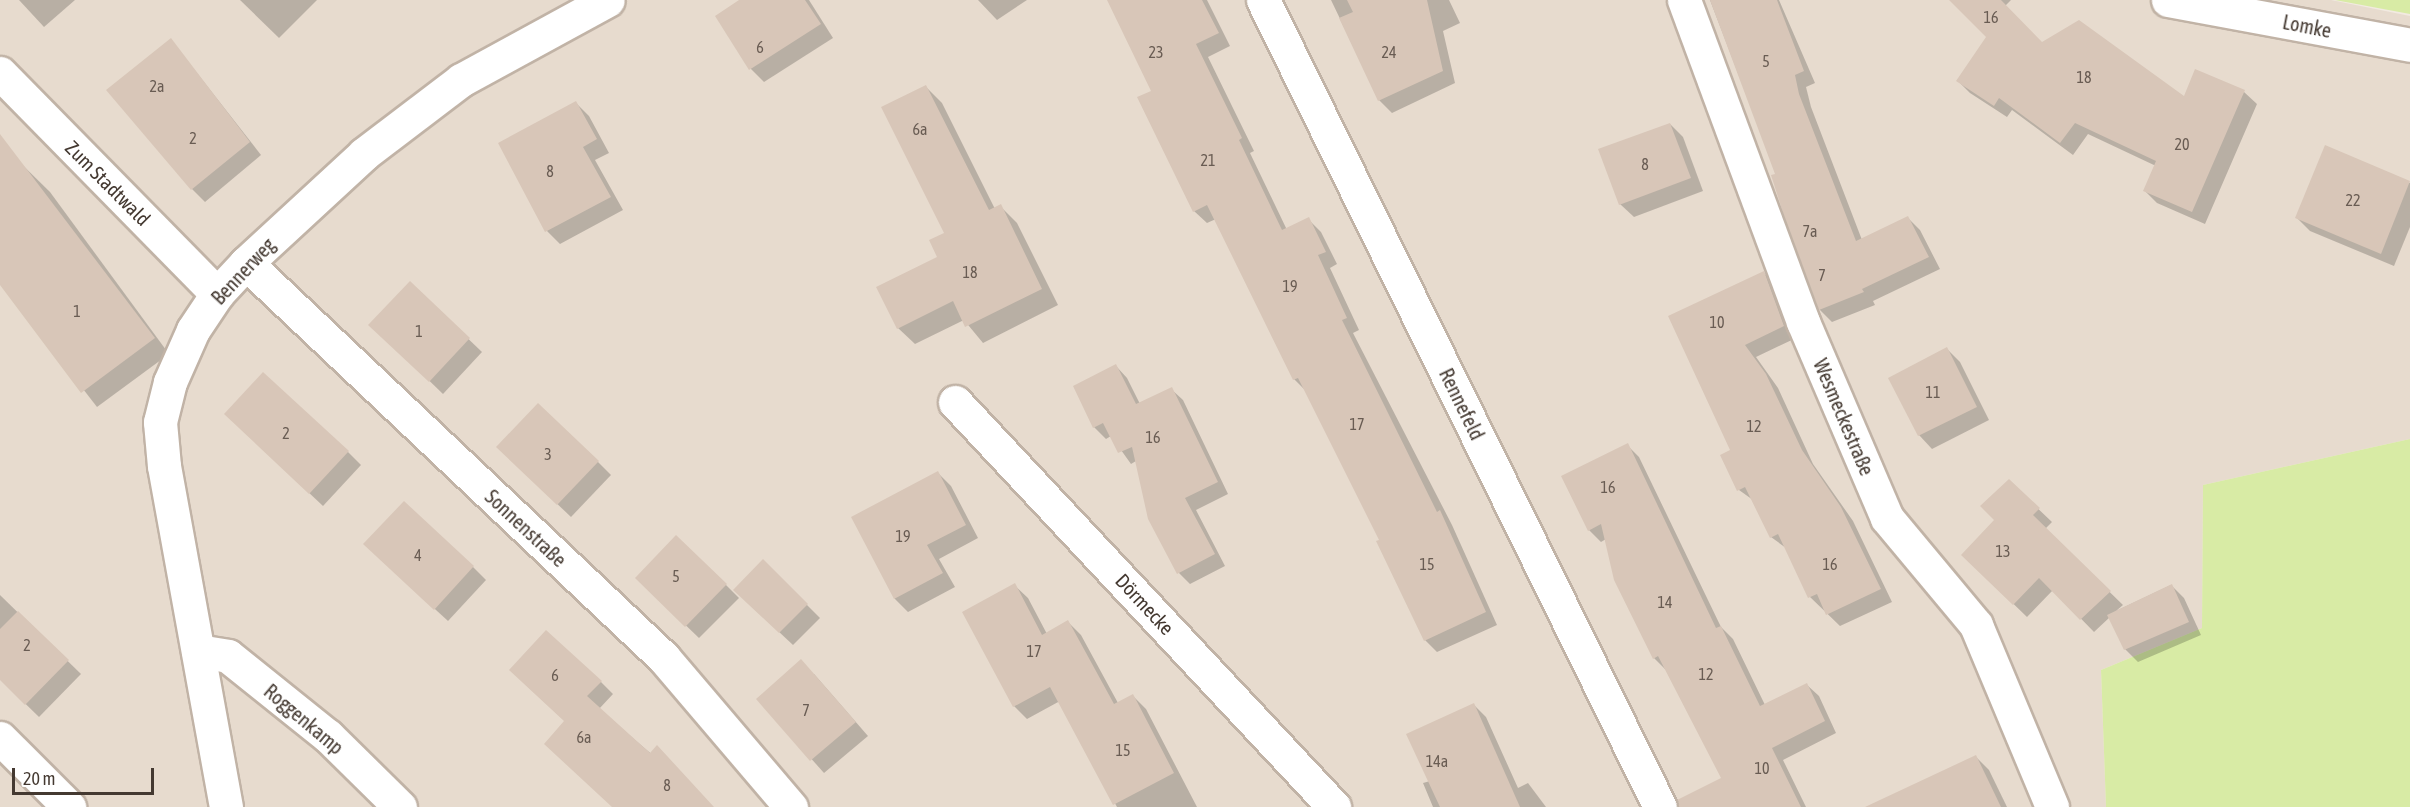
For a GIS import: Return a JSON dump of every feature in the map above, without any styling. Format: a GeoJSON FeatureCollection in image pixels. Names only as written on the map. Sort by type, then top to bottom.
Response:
{"type":"FeatureCollection","features":[{"type":"Feature","properties":{"kind":"street","name":"Bennerweg"},"geometry":{"type":"LineString","coordinates":[[226,807],[160,422],[170,382],[193,330],[217,294],[246,263],[364,154],[461,80],[608,0]]}},
{"type":"Feature","properties":{"kind":"street","name":"Rennefeld"},"geometry":{"type":"LineString","coordinates":[[1263,0],[1660,807]]}},
{"type":"Feature","properties":{"kind":"street","name":"Wesmeckestraße"},"geometry":{"type":"LineString","coordinates":[[1684,0],[1803,322],[1887,518],[1976,625],[2052,807]]}},
{"type":"Feature","properties":{"kind":"street","name":"Lomke"},"geometry":{"type":"LineString","coordinates":[[2168,0],[2410,45]]}},
{"type":"Feature","properties":{"kind":"street","name":"Zum Stadtwald"},"geometry":{"type":"LineString","coordinates":[[0,73],[217,294]]}},
{"type":"Feature","properties":{"kind":"street","name":"Sonnenstraße"},"geometry":{"type":"LineString","coordinates":[[246,263],[664,658],[791,807]]}},
{"type":"Feature","properties":{"kind":"street","name":"Dörmecke"},"geometry":{"type":"LineString","coordinates":[[955,402],[1334,807]]}},
{"type":"Feature","properties":{"kind":"street","name":"Roggenkamp"},"geometry":{"type":"LineString","coordinates":[[198,651],[228,656],[328,736],[400,807]]}},
{"type":"Feature","properties":{"kind":"street"},"geometry":{"type":"LineString","coordinates":[[0,738],[69,807]]}},
{"type":"Feature","properties":{"kind":"shaded area"},"geometry":{"type":"Polygon","coordinates":[[[0,0],[2331,0],[2410,16],[2410,439],[2203,485],[2202,628],[2101,670],[2106,807],[0,807],[0,0]]]}},
{"type":"Feature","properties":{"kind":"green space"},"geometry":{"type":"Polygon","coordinates":[[[2335,0],[2410,0],[2410,14],[2335,0]]]}},
{"type":"Feature","properties":{"kind":"green space"},"geometry":{"type":"Polygon","coordinates":[[[2410,439],[2410,807],[2106,807],[2101,670],[2202,628],[2203,485],[2410,439]]]}},
{"type":"Feature","properties":{"kind":"building"},"geometry":{"type":"Polygon","coordinates":[[[739,0],[805,0],[821,24],[749,70],[715,16],[739,0]]]}},
{"type":"Feature","properties":{"kind":"building"},"geometry":{"type":"Polygon","coordinates":[[[1107,0],[1202,0],[1219,33],[1196,44],[1242,138],[1239,140],[1282,230],[1309,217],[1326,252],[1318,255],[1347,318],[1342,320],[1437,512],[1440,510],[1486,612],[1424,641],[1376,541],[1379,540],[1298,378],[1293,380],[1207,205],[1193,212],[1137,97],[1151,91],[1107,0]]]}},
{"type":"Feature","properties":{"kind":"building"},"geometry":{"type":"Polygon","coordinates":[[[1347,0],[1427,0],[1443,71],[1378,101],[1339,18],[1353,12],[1347,0]]]}},
{"type":"Feature","properties":{"kind":"building"},"geometry":{"type":"Polygon","coordinates":[[[1710,0],[1777,0],[1804,71],[1795,75],[1799,94],[1856,241],[1908,216],[1929,257],[1862,289],[1864,292],[1819,310],[1787,225],[1771,175],[1775,174],[1710,0]]]}},
{"type":"Feature","properties":{"kind":"building"},"geometry":{"type":"Polygon","coordinates":[[[1949,0],[2001,0],[2042,42],[2079,20],[2184,96],[2195,69],[2245,90],[2192,212],[2143,191],[2156,161],[2075,123],[2060,143],[1999,98],[1994,106],[1956,81],[1986,37],[1949,0]]]}},
{"type":"Feature","properties":{"kind":"building"},"geometry":{"type":"Polygon","coordinates":[[[171,38],[250,142],[191,190],[106,90],[171,38]]]}},
{"type":"Feature","properties":{"kind":"building"},"geometry":{"type":"Polygon","coordinates":[[[926,85],[989,210],[1001,204],[1042,289],[965,327],[953,301],[897,329],[876,287],[937,257],[929,240],[944,233],[881,107],[926,85]]]}},
{"type":"Feature","properties":{"kind":"building"},"geometry":{"type":"Polygon","coordinates":[[[576,101],[597,139],[583,147],[611,197],[545,232],[498,143],[576,101]]]}},
{"type":"Feature","properties":{"kind":"building"},"geometry":{"type":"Polygon","coordinates":[[[1670,123],[1691,178],[1619,205],[1598,149],[1670,123]]]}},
{"type":"Feature","properties":{"kind":"building"},"geometry":{"type":"Polygon","coordinates":[[[0,134],[155,338],[81,393],[0,285],[0,134]]]}},
{"type":"Feature","properties":{"kind":"building"},"geometry":{"type":"Polygon","coordinates":[[[2325,145],[2410,181],[2381,254],[2295,218],[2325,145]]]}},
{"type":"Feature","properties":{"kind":"building"},"geometry":{"type":"Polygon","coordinates":[[[1764,271],[1784,326],[1745,345],[1766,374],[1802,450],[1841,507],[1881,589],[1826,615],[1817,594],[1808,598],[1778,534],[1770,538],[1745,487],[1737,491],[1720,455],[1730,450],[1668,316],[1764,271]]]}},
{"type":"Feature","properties":{"kind":"building"},"geometry":{"type":"Polygon","coordinates":[[[410,281],[470,338],[429,382],[368,325],[410,281]]]}},
{"type":"Feature","properties":{"kind":"building"},"geometry":{"type":"Polygon","coordinates":[[[1947,347],[1977,407],[1918,436],[1888,378],[1947,347]]]}},
{"type":"Feature","properties":{"kind":"building"},"geometry":{"type":"Polygon","coordinates":[[[1116,364],[1136,404],[1172,387],[1218,482],[1185,498],[1215,554],[1177,574],[1148,519],[1132,447],[1118,453],[1103,423],[1093,428],[1073,386],[1116,364]]]}},
{"type":"Feature","properties":{"kind":"building"},"geometry":{"type":"Polygon","coordinates":[[[263,372],[349,451],[309,494],[224,414],[263,372]]]}},
{"type":"Feature","properties":{"kind":"building"},"geometry":{"type":"Polygon","coordinates":[[[538,403],[599,461],[557,505],[496,447],[538,403]]]}},
{"type":"Feature","properties":{"kind":"building"},"geometry":{"type":"Polygon","coordinates":[[[1628,443],[1716,628],[1721,626],[1760,706],[1807,683],[1825,721],[1772,748],[1801,807],[1679,807],[1677,800],[1721,778],[1658,656],[1653,659],[1614,580],[1601,524],[1588,531],[1561,476],[1628,443]]]}},
{"type":"Feature","properties":{"kind":"building"},"geometry":{"type":"Polygon","coordinates":[[[938,471],[966,525],[927,545],[943,573],[894,599],[851,517],[938,471]]]}},
{"type":"Feature","properties":{"kind":"building"},"geometry":{"type":"Polygon","coordinates":[[[2009,479],[2040,508],[2033,515],[2111,591],[2080,620],[2039,578],[2013,605],[1961,555],[1994,520],[1980,506],[2009,479]]]}},
{"type":"Feature","properties":{"kind":"building"},"geometry":{"type":"Polygon","coordinates":[[[404,501],[474,566],[434,610],[363,544],[404,501]]]}},
{"type":"Feature","properties":{"kind":"building"},"geometry":{"type":"Polygon","coordinates":[[[676,535],[727,584],[685,627],[635,578],[676,535]]]}},
{"type":"Feature","properties":{"kind":"building"},"geometry":{"type":"Polygon","coordinates":[[[763,559],[808,604],[779,633],[733,590],[763,559]]]}},
{"type":"Feature","properties":{"kind":"building"},"geometry":{"type":"Polygon","coordinates":[[[1015,583],[1042,635],[1068,620],[1114,704],[1133,694],[1174,773],[1113,805],[1050,687],[1013,707],[962,612],[1015,583]]]}},
{"type":"Feature","properties":{"kind":"building"},"geometry":{"type":"Polygon","coordinates":[[[2172,584],[2189,622],[2124,650],[2107,615],[2172,584]]]}},
{"type":"Feature","properties":{"kind":"building"},"geometry":{"type":"Polygon","coordinates":[[[18,611],[69,660],[25,705],[0,680],[0,629],[18,611]]]}},
{"type":"Feature","properties":{"kind":"building"},"geometry":{"type":"Polygon","coordinates":[[[546,630],[602,681],[587,696],[650,753],[657,745],[714,807],[612,807],[544,744],[564,721],[509,670],[546,630]]]}},
{"type":"Feature","properties":{"kind":"building"},"geometry":{"type":"Polygon","coordinates":[[[801,659],[856,722],[810,761],[756,699],[801,659]]]}},
{"type":"Feature","properties":{"kind":"building"},"geometry":{"type":"Polygon","coordinates":[[[1474,703],[1520,807],[1440,807],[1406,734],[1474,703]]]}},
{"type":"Feature","properties":{"kind":"building"},"geometry":{"type":"Polygon","coordinates":[[[1976,755],[2001,807],[1865,807],[1976,755]]]}}]}
